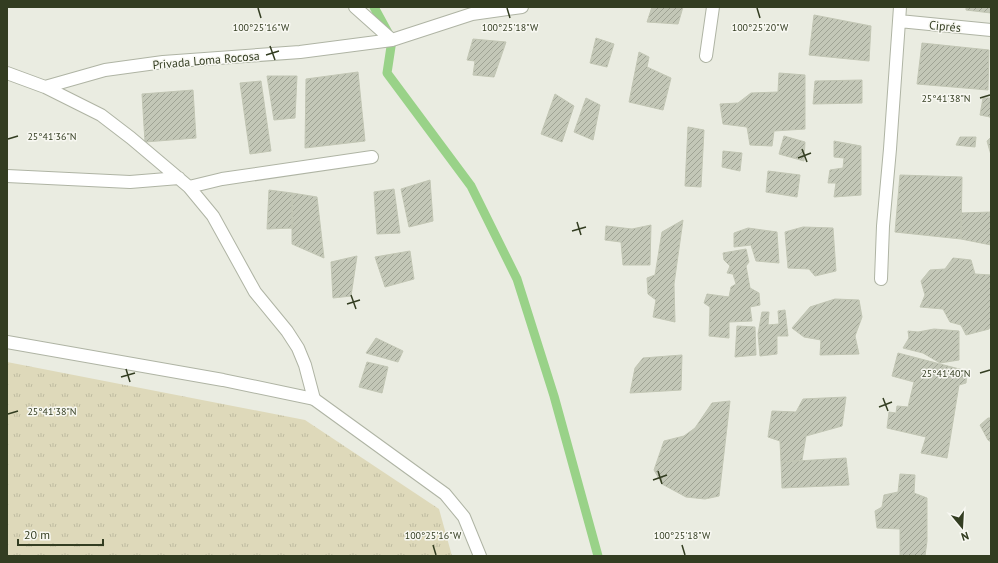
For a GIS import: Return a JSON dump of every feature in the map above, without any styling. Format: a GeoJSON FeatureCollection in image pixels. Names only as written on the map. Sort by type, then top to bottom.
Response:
{"type":"FeatureCollection","features":[{"type":"Feature","properties":{"kind":"street"},"geometry":{"type":"LineString","coordinates":[[355,7],[392,40]]}},
{"type":"Feature","properties":{"kind":"street"},"geometry":{"type":"LineString","coordinates":[[706,56],[713,7]]}},
{"type":"Feature","properties":{"kind":"street"},"geometry":{"type":"LineString","coordinates":[[881,279],[883,226],[900,7]]}},
{"type":"Feature","properties":{"kind":"street","name":"Privada Loma Rocosa"},"geometry":{"type":"LineString","coordinates":[[45,87],[105,70],[163,62],[300,52],[392,40],[472,14],[522,8]]}},
{"type":"Feature","properties":{"kind":"street","name":"Ciprés"},"geometry":{"type":"LineString","coordinates":[[899,21],[991,30]]}},
{"type":"Feature","properties":{"kind":"street"},"geometry":{"type":"LineString","coordinates":[[7,73],[45,87],[101,115],[189,186],[213,216],[255,292],[288,331],[298,348],[305,365],[314,398]]}},
{"type":"Feature","properties":{"kind":"street"},"geometry":{"type":"LineString","coordinates":[[189,186],[222,179],[372,157]]}},
{"type":"Feature","properties":{"kind":"street"},"geometry":{"type":"LineString","coordinates":[[7,176],[130,182],[179,178]]}},
{"type":"Feature","properties":{"kind":"street"},"geometry":{"type":"LineString","coordinates":[[7,342],[223,380],[314,398],[450,500],[464,517],[480,556]]}},
{"type":"Feature","properties":{"kind":"green space"},"geometry":{"type":"Polygon","coordinates":[[[7,362],[305,420],[439,509],[452,556],[7,556],[7,362]]]}},
{"type":"Feature","properties":{"kind":"building"},"geometry":{"type":"Polygon","coordinates":[[[652,7],[683,7],[678,24],[647,22],[652,7]]]}},
{"type":"Feature","properties":{"kind":"building"},"geometry":{"type":"Polygon","coordinates":[[[966,7],[991,7],[991,13],[966,10],[966,7]]]}},
{"type":"Feature","properties":{"kind":"building"},"geometry":{"type":"Polygon","coordinates":[[[814,15],[871,26],[869,61],[809,55],[814,15]]]}},
{"type":"Feature","properties":{"kind":"building"},"geometry":{"type":"Polygon","coordinates":[[[596,38],[614,44],[607,67],[590,63],[596,38]]]}},
{"type":"Feature","properties":{"kind":"building"},"geometry":{"type":"Polygon","coordinates":[[[473,39],[506,42],[494,77],[473,75],[475,61],[467,60],[473,39]]]}},
{"type":"Feature","properties":{"kind":"building"},"geometry":{"type":"Polygon","coordinates":[[[922,43],[989,50],[988,90],[917,84],[922,43]]]}},
{"type":"Feature","properties":{"kind":"building"},"geometry":{"type":"Polygon","coordinates":[[[639,52],[649,57],[647,67],[671,78],[663,110],[629,102],[639,52]]]}},
{"type":"Feature","properties":{"kind":"building"},"geometry":{"type":"Polygon","coordinates":[[[358,72],[365,141],[305,148],[306,79],[358,72]]]}},
{"type":"Feature","properties":{"kind":"building"},"geometry":{"type":"Polygon","coordinates":[[[779,73],[805,75],[805,129],[774,131],[772,146],[750,145],[747,127],[723,124],[720,104],[738,103],[751,93],[778,92],[779,73]]]}},
{"type":"Feature","properties":{"kind":"building"},"geometry":{"type":"Polygon","coordinates":[[[267,76],[297,76],[295,118],[274,120],[267,76]]]}},
{"type":"Feature","properties":{"kind":"building"},"geometry":{"type":"Polygon","coordinates":[[[862,80],[862,103],[813,104],[815,81],[862,80]]]}},
{"type":"Feature","properties":{"kind":"building"},"geometry":{"type":"Polygon","coordinates":[[[261,81],[271,151],[250,154],[240,83],[261,81]]]}},
{"type":"Feature","properties":{"kind":"building"},"geometry":{"type":"Polygon","coordinates":[[[193,90],[196,138],[145,142],[142,94],[193,90]]]}},
{"type":"Feature","properties":{"kind":"building"},"geometry":{"type":"Polygon","coordinates":[[[555,94],[574,106],[562,142],[541,134],[555,94]]]}},
{"type":"Feature","properties":{"kind":"building"},"geometry":{"type":"Polygon","coordinates":[[[586,98],[600,105],[593,140],[574,132],[586,98]]]}},
{"type":"Feature","properties":{"kind":"building"},"geometry":{"type":"Polygon","coordinates":[[[983,98],[991,98],[991,120],[990,117],[980,115],[983,98]]]}},
{"type":"Feature","properties":{"kind":"building"},"geometry":{"type":"Polygon","coordinates":[[[688,127],[704,130],[701,187],[685,186],[688,127]]]}},
{"type":"Feature","properties":{"kind":"building"},"geometry":{"type":"Polygon","coordinates":[[[784,136],[805,142],[804,161],[779,154],[784,136]]]}},
{"type":"Feature","properties":{"kind":"building"},"geometry":{"type":"Polygon","coordinates":[[[960,137],[976,137],[975,147],[956,145],[960,137]]]}},
{"type":"Feature","properties":{"kind":"building"},"geometry":{"type":"Polygon","coordinates":[[[991,137],[991,155],[987,141],[991,137]]]}},
{"type":"Feature","properties":{"kind":"building"},"geometry":{"type":"Polygon","coordinates":[[[834,141],[861,146],[861,195],[834,197],[836,183],[828,183],[830,170],[843,168],[844,158],[834,157],[834,141]]]}},
{"type":"Feature","properties":{"kind":"building"},"geometry":{"type":"Polygon","coordinates":[[[723,151],[742,153],[740,171],[722,167],[723,151]]]}},
{"type":"Feature","properties":{"kind":"building"},"geometry":{"type":"Polygon","coordinates":[[[768,171],[800,175],[797,197],[766,192],[768,171]]]}},
{"type":"Feature","properties":{"kind":"building"},"geometry":{"type":"Polygon","coordinates":[[[900,175],[962,177],[961,239],[895,232],[900,175]]]}},
{"type":"Feature","properties":{"kind":"building"},"geometry":{"type":"Polygon","coordinates":[[[430,180],[433,221],[409,227],[401,189],[430,180]]]}},
{"type":"Feature","properties":{"kind":"building"},"geometry":{"type":"Polygon","coordinates":[[[394,189],[400,233],[377,234],[374,192],[394,189]]]}},
{"type":"Feature","properties":{"kind":"building"},"geometry":{"type":"Polygon","coordinates":[[[269,190],[292,193],[293,228],[267,229],[269,190]]]}},
{"type":"Feature","properties":{"kind":"building"},"geometry":{"type":"Polygon","coordinates":[[[292,193],[317,197],[324,258],[292,244],[292,193]]]}},
{"type":"Feature","properties":{"kind":"building"},"geometry":{"type":"Polygon","coordinates":[[[991,212],[991,245],[961,239],[961,213],[991,212]]]}},
{"type":"Feature","properties":{"kind":"building"},"geometry":{"type":"Polygon","coordinates":[[[683,220],[674,284],[675,322],[653,317],[656,300],[648,294],[647,278],[655,275],[662,232],[683,220]]]}},
{"type":"Feature","properties":{"kind":"building"},"geometry":{"type":"Polygon","coordinates":[[[651,225],[650,265],[623,265],[621,242],[605,240],[606,226],[632,229],[651,225]]]}},
{"type":"Feature","properties":{"kind":"building"},"geometry":{"type":"Polygon","coordinates":[[[803,227],[833,228],[836,271],[815,276],[809,269],[788,268],[785,232],[803,227]]]}},
{"type":"Feature","properties":{"kind":"building"},"geometry":{"type":"Polygon","coordinates":[[[748,228],[777,232],[779,263],[756,261],[751,245],[734,247],[734,233],[748,228]]]}},
{"type":"Feature","properties":{"kind":"building"},"geometry":{"type":"Polygon","coordinates":[[[746,249],[749,262],[746,266],[750,288],[759,293],[760,305],[750,307],[752,321],[729,322],[729,338],[709,336],[710,307],[704,303],[707,294],[729,297],[731,287],[736,284],[733,274],[727,273],[730,266],[724,260],[723,253],[746,249]]]}},
{"type":"Feature","properties":{"kind":"building"},"geometry":{"type":"Polygon","coordinates":[[[410,251],[414,279],[385,287],[375,257],[410,251]]]}},
{"type":"Feature","properties":{"kind":"building"},"geometry":{"type":"Polygon","coordinates":[[[357,256],[351,296],[333,298],[331,262],[357,256]]]}},
{"type":"Feature","properties":{"kind":"building"},"geometry":{"type":"Polygon","coordinates":[[[953,258],[971,260],[975,274],[991,275],[991,323],[989,329],[966,335],[961,325],[950,322],[943,309],[920,307],[925,295],[921,281],[930,270],[945,269],[953,258]]]}},
{"type":"Feature","properties":{"kind":"building"},"geometry":{"type":"Polygon","coordinates":[[[835,299],[859,300],[862,317],[855,336],[859,354],[820,355],[821,340],[804,337],[792,328],[810,307],[835,299]]]}},
{"type":"Feature","properties":{"kind":"building"},"geometry":{"type":"Polygon","coordinates":[[[785,310],[788,336],[777,336],[777,354],[760,356],[758,334],[762,312],[769,312],[768,325],[779,324],[778,311],[785,310]]]}},
{"type":"Feature","properties":{"kind":"building"},"geometry":{"type":"Polygon","coordinates":[[[737,326],[755,327],[756,355],[735,357],[737,326]]]}},
{"type":"Feature","properties":{"kind":"building"},"geometry":{"type":"Polygon","coordinates":[[[934,329],[959,331],[959,360],[940,363],[923,353],[903,348],[909,338],[908,331],[918,332],[934,329]]]}},
{"type":"Feature","properties":{"kind":"building"},"geometry":{"type":"Polygon","coordinates":[[[376,338],[403,351],[398,362],[366,353],[376,338]]]}},
{"type":"Feature","properties":{"kind":"building"},"geometry":{"type":"Polygon","coordinates":[[[898,353],[967,371],[966,383],[959,385],[947,458],[921,453],[926,437],[887,428],[889,412],[896,413],[897,406],[908,407],[914,382],[892,376],[898,353]]]}},
{"type":"Feature","properties":{"kind":"building"},"geometry":{"type":"Polygon","coordinates":[[[682,355],[681,390],[630,393],[635,368],[643,358],[682,355]]]}},
{"type":"Feature","properties":{"kind":"building"},"geometry":{"type":"Polygon","coordinates":[[[367,362],[388,367],[382,393],[359,387],[367,362]]]}},
{"type":"Feature","properties":{"kind":"building"},"geometry":{"type":"Polygon","coordinates":[[[846,397],[842,426],[806,436],[802,460],[781,462],[780,441],[768,437],[772,411],[796,412],[803,399],[846,397]]]}},
{"type":"Feature","properties":{"kind":"building"},"geometry":{"type":"Polygon","coordinates":[[[730,401],[719,496],[705,499],[686,497],[662,484],[654,470],[664,441],[684,436],[695,428],[712,403],[730,401]]]}},
{"type":"Feature","properties":{"kind":"building"},"geometry":{"type":"Polygon","coordinates":[[[988,418],[991,418],[991,442],[988,440],[980,425],[988,418]]]}},
{"type":"Feature","properties":{"kind":"building"},"geometry":{"type":"Polygon","coordinates":[[[846,458],[849,485],[782,488],[781,462],[846,458]]]}},
{"type":"Feature","properties":{"kind":"building"},"geometry":{"type":"Polygon","coordinates":[[[900,474],[915,475],[914,493],[927,498],[927,541],[925,556],[900,556],[900,529],[877,528],[875,511],[882,507],[884,495],[898,492],[900,474]]]}},
{"type":"Feature","properties":{"kind":"waterway"},"geometry":{"type":"LineString","coordinates":[[374,7],[392,40],[387,73],[471,186],[517,279],[554,396],[598,556]]}}]}
